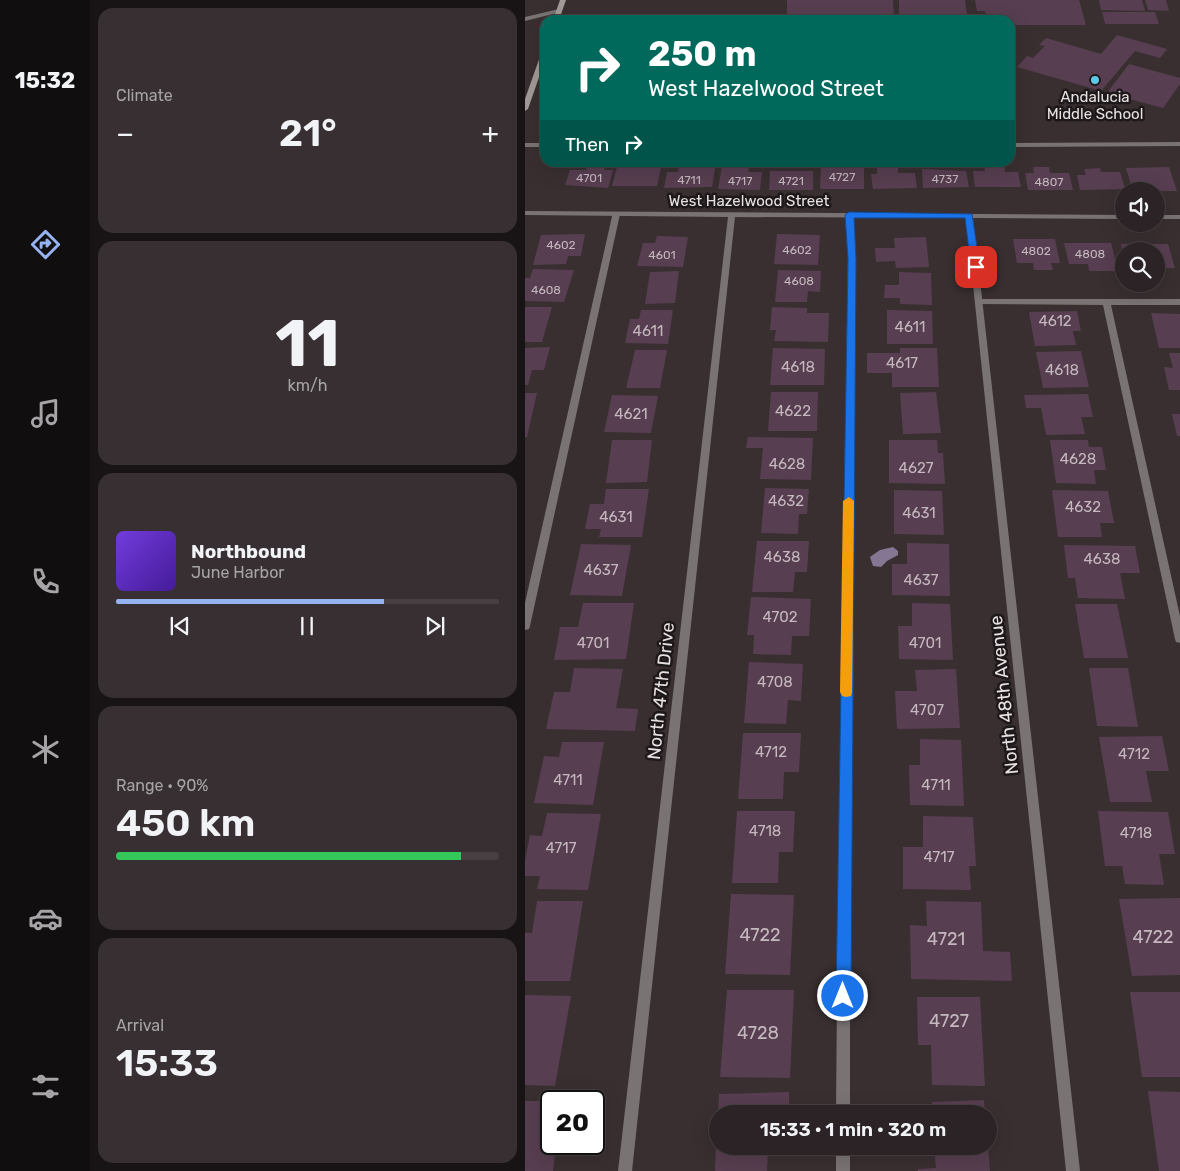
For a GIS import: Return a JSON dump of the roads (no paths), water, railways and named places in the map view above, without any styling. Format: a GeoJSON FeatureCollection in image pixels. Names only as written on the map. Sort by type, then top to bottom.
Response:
{"type":"FeatureCollection","features":[{"type":"Feature","properties":{"kind":"street"},"geometry":{"type":"LineString","coordinates":[[558,15],[563,0]]}},
{"type":"Feature","properties":{"kind":"street"},"geometry":{"type":"LineString","coordinates":[[542,15],[559,11]]}},
{"type":"Feature","properties":{"kind":"street"},"geometry":{"type":"LineString","coordinates":[[525,19],[540,15]]}},
{"type":"Feature","properties":{"kind":"street"},"geometry":{"type":"LineString","coordinates":[[525,109],[540,66]]}},
{"type":"Feature","properties":{"kind":"street"},"geometry":{"type":"LineString","coordinates":[[1015,145],[1180,144]]}},
{"type":"Feature","properties":{"kind":"street"},"geometry":{"type":"LineString","coordinates":[[525,145],[540,145]]}},
{"type":"Feature","properties":{"kind":"street","name":"West Hazelwood Street"},"geometry":{"type":"LineString","coordinates":[[525,213],[1115,217]]}},
{"type":"Feature","properties":{"kind":"street"},"geometry":{"type":"LineString","coordinates":[[525,626],[616,214]]}},
{"type":"Feature","properties":{"kind":"street","name":"North 47th Drive"},"geometry":{"type":"LineString","coordinates":[[625,1171],[732,214]]}},
{"type":"Feature","properties":{"kind":"street"},"geometry":{"type":"LineString","coordinates":[[843,1105],[852,259],[849,215]]}},
{"type":"Feature","properties":{"kind":"street","name":"North 48th Avenue"},"geometry":{"type":"LineString","coordinates":[[969,216],[980,302],[1073,1171]]}},
{"type":"Feature","properties":{"kind":"street"},"geometry":{"type":"LineString","coordinates":[[1165,217],[1180,217]]}},
{"type":"Feature","properties":{"kind":"street"},"geometry":{"type":"LineString","coordinates":[[980,302],[1180,302]]}},
{"type":"Feature","properties":{"kind":"street"},"geometry":{"type":"LineString","coordinates":[[1106,302],[1180,639]]}},
{"type":"Feature","properties":{"kind":"street"},"geometry":{"type":"LineString","coordinates":[[843,1155],[843,1171]]}},
{"type":"Feature","properties":{"kind":"place","name":"Andalucia Middle School"},"geometry":{"type":"Point","coordinates":[1095,80]}}]}
